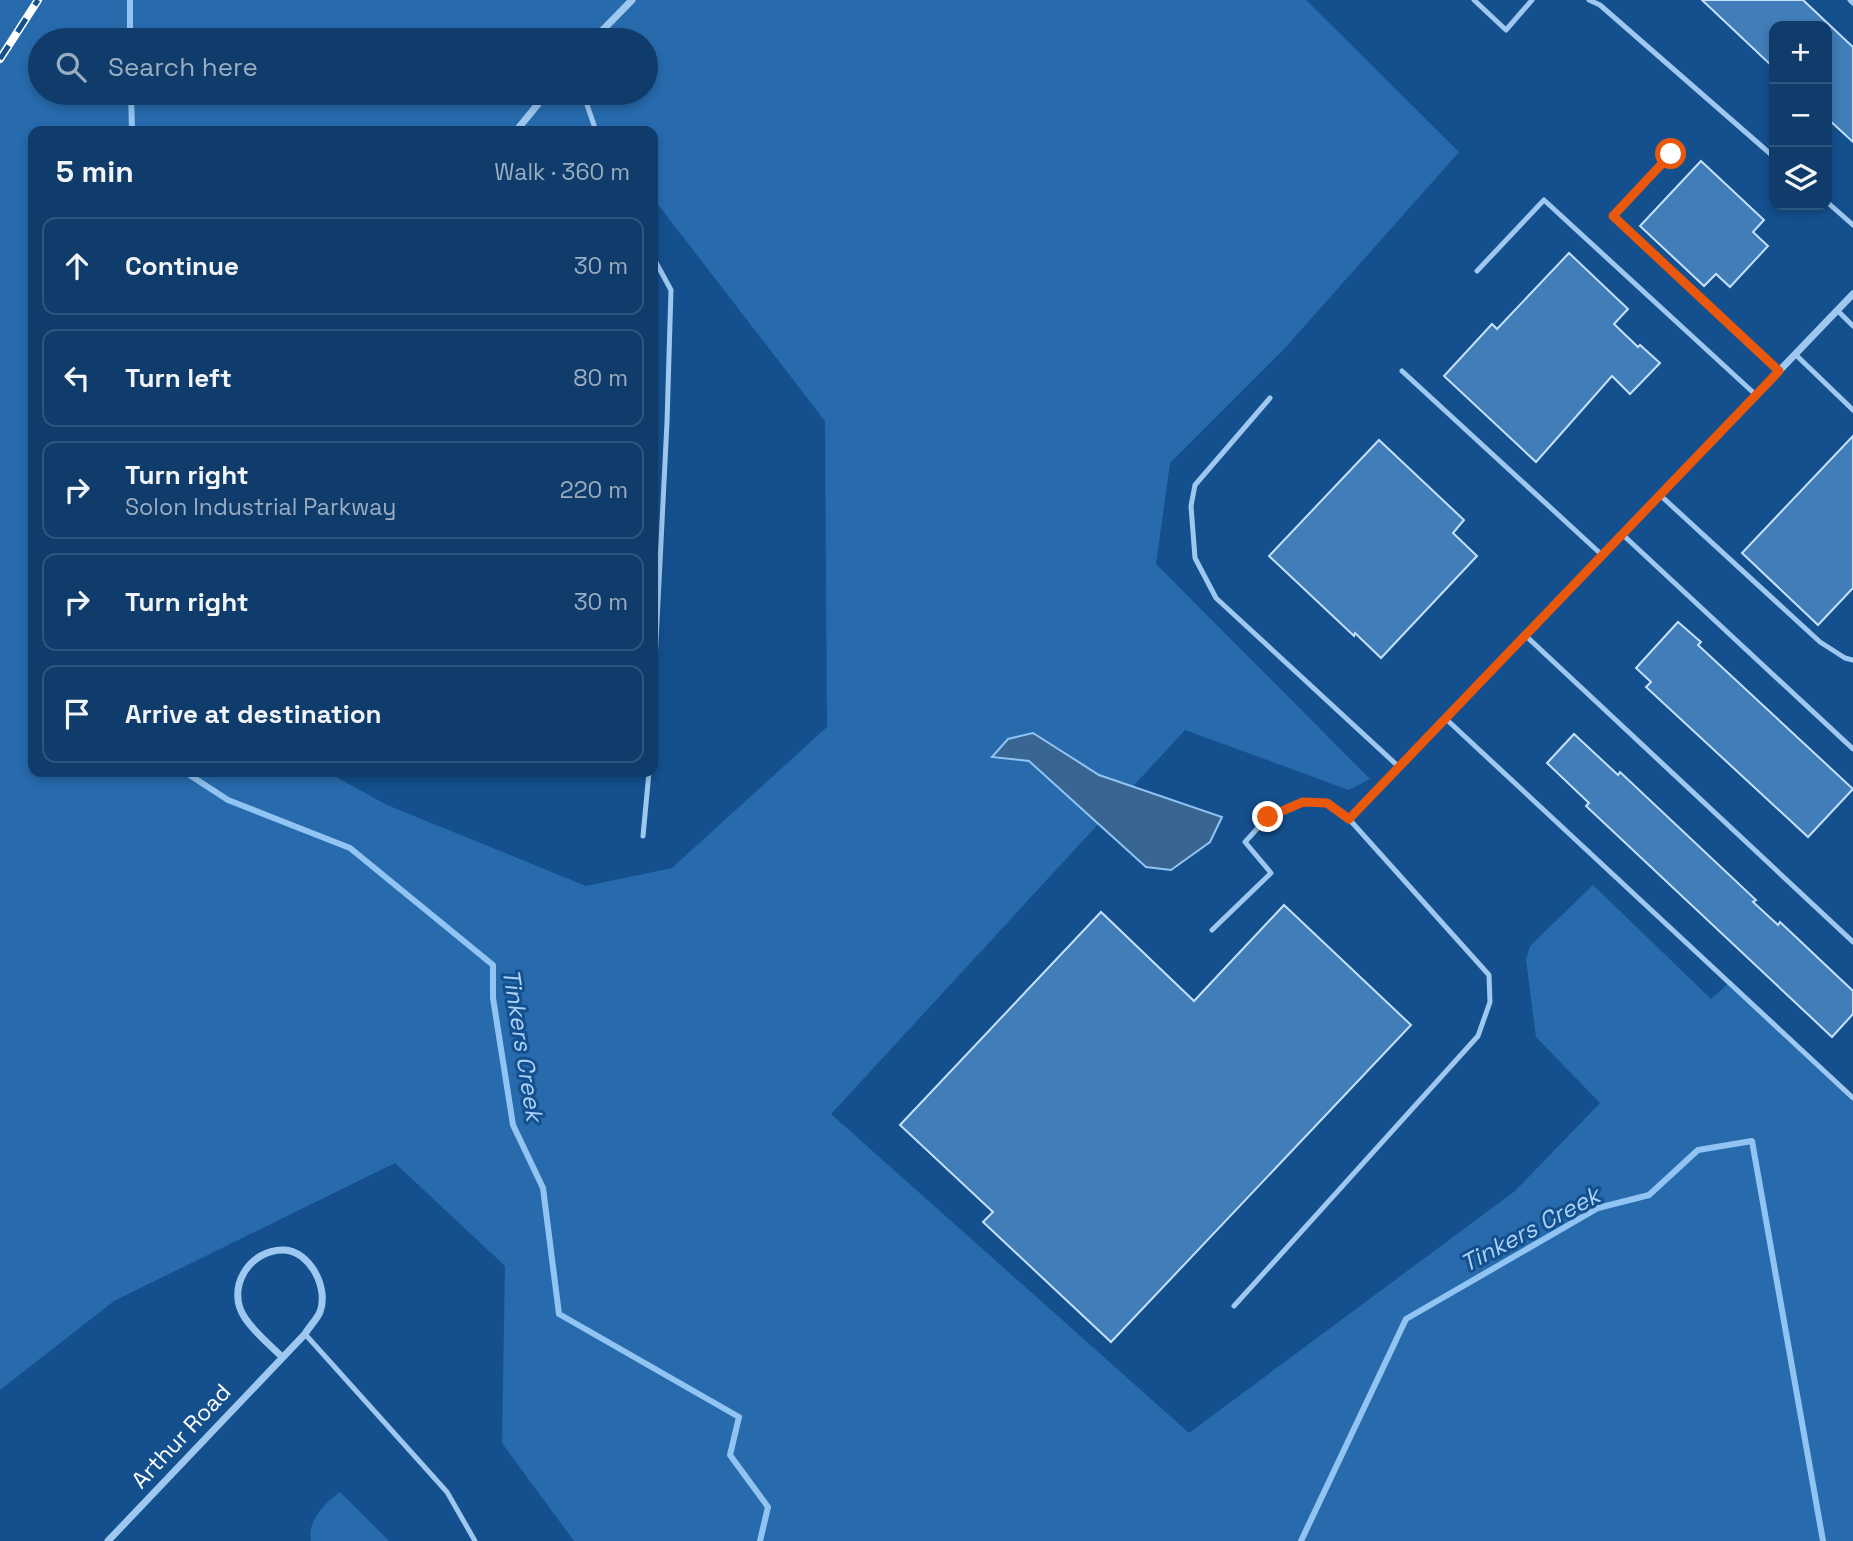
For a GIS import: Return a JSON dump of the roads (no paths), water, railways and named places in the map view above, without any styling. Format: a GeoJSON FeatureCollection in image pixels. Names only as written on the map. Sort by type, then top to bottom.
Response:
{"type":"FeatureCollection","features":[{"type":"Feature","properties":{"kind":"street"},"geometry":{"type":"LineString","coordinates":[[605,28],[632,0]]}},
{"type":"Feature","properties":{"kind":"street"},"geometry":{"type":"LineString","coordinates":[[520,126],[537,105]]}},
{"type":"Feature","properties":{"kind":"street"},"geometry":{"type":"LineString","coordinates":[[1349,819],[1853,294]]}},
{"type":"Feature","properties":{"kind":"street","name":"Arthur Road"},"geometry":{"type":"LineString","coordinates":[[108,1541],[305,1334],[320,1311],[321,1295],[312,1268],[302,1256],[286,1250],[270,1252],[255,1259],[243,1272],[237,1289],[244,1317],[282,1357]]}},
{"type":"Feature","properties":{"kind":"lane"},"geometry":{"type":"LineString","coordinates":[[1474,0],[1506,30],[1532,0]]}},
{"type":"Feature","properties":{"kind":"lane"},"geometry":{"type":"LineString","coordinates":[[1589,0],[1600,5],[1769,153]]}},
{"type":"Feature","properties":{"kind":"lane"},"geometry":{"type":"LineString","coordinates":[[587,105],[594,126]]}},
{"type":"Feature","properties":{"kind":"lane"},"geometry":{"type":"LineString","coordinates":[[1671,154],[1613,216],[1779,371]]}},
{"type":"Feature","properties":{"kind":"lane"},"geometry":{"type":"LineString","coordinates":[[1477,271],[1544,201],[1756,395]]}},
{"type":"Feature","properties":{"kind":"lane"},"geometry":{"type":"LineString","coordinates":[[1832,206],[1853,225]]}},
{"type":"Feature","properties":{"kind":"lane"},"geometry":{"type":"LineString","coordinates":[[658,266],[671,290],[658,602]]}},
{"type":"Feature","properties":{"kind":"lane"},"geometry":{"type":"LineString","coordinates":[[1837,310],[1853,326]]}},
{"type":"Feature","properties":{"kind":"lane"},"geometry":{"type":"LineString","coordinates":[[1795,354],[1853,410]]}},
{"type":"Feature","properties":{"kind":"lane"},"geometry":{"type":"LineString","coordinates":[[1402,371],[1602,555]]}},
{"type":"Feature","properties":{"kind":"lane"},"geometry":{"type":"LineString","coordinates":[[1270,398],[1195,485],[1191,506],[1195,558],[1216,598],[1399,767]]}},
{"type":"Feature","properties":{"kind":"lane"},"geometry":{"type":"LineString","coordinates":[[1660,495],[1820,642],[1853,660]]}},
{"type":"Feature","properties":{"kind":"lane"},"geometry":{"type":"LineString","coordinates":[[1622,534],[1853,749]]}},
{"type":"Feature","properties":{"kind":"lane"},"geometry":{"type":"LineString","coordinates":[[1525,635],[1853,942]]}},
{"type":"Feature","properties":{"kind":"lane"},"geometry":{"type":"LineString","coordinates":[[1445,718],[1853,1098]]}},
{"type":"Feature","properties":{"kind":"lane"},"geometry":{"type":"LineString","coordinates":[[643,836],[649,777]]}},
{"type":"Feature","properties":{"kind":"lane"},"geometry":{"type":"LineString","coordinates":[[1212,930],[1271,873],[1245,842],[1268,817],[1303,802],[1327,803],[1349,819],[1489,975],[1490,1002],[1478,1036],[1234,1306]]}},
{"type":"Feature","properties":{"kind":"lane"},"geometry":{"type":"LineString","coordinates":[[305,1334],[447,1492],[475,1541]]}},
{"type":"Feature","properties":{"kind":"waterway","name":"Tinkers Creek"},"geometry":{"type":"LineString","coordinates":[[130,0],[130,28]]}},
{"type":"Feature","properties":{"kind":"waterway","name":"Tinkers Creek"},"geometry":{"type":"LineString","coordinates":[[131,105],[132,126]]}},
{"type":"Feature","properties":{"kind":"waterway","name":"Tinkers Creek"},"geometry":{"type":"LineString","coordinates":[[193,777],[228,800],[350,848],[493,965],[493,998],[513,1125],[543,1188],[559,1314],[739,1417],[730,1455],[768,1507],[760,1541]]}},
{"type":"Feature","properties":{"kind":"waterway","name":"Tinkers Creek"},"geometry":{"type":"LineString","coordinates":[[1301,1541],[1406,1319],[1598,1208],[1649,1195],[1698,1150],[1752,1141],[1823,1541]]}},
{"type":"Feature","properties":{"kind":"railway"},"geometry":{"type":"LineString","coordinates":[[0,59],[38,0]]}}]}
